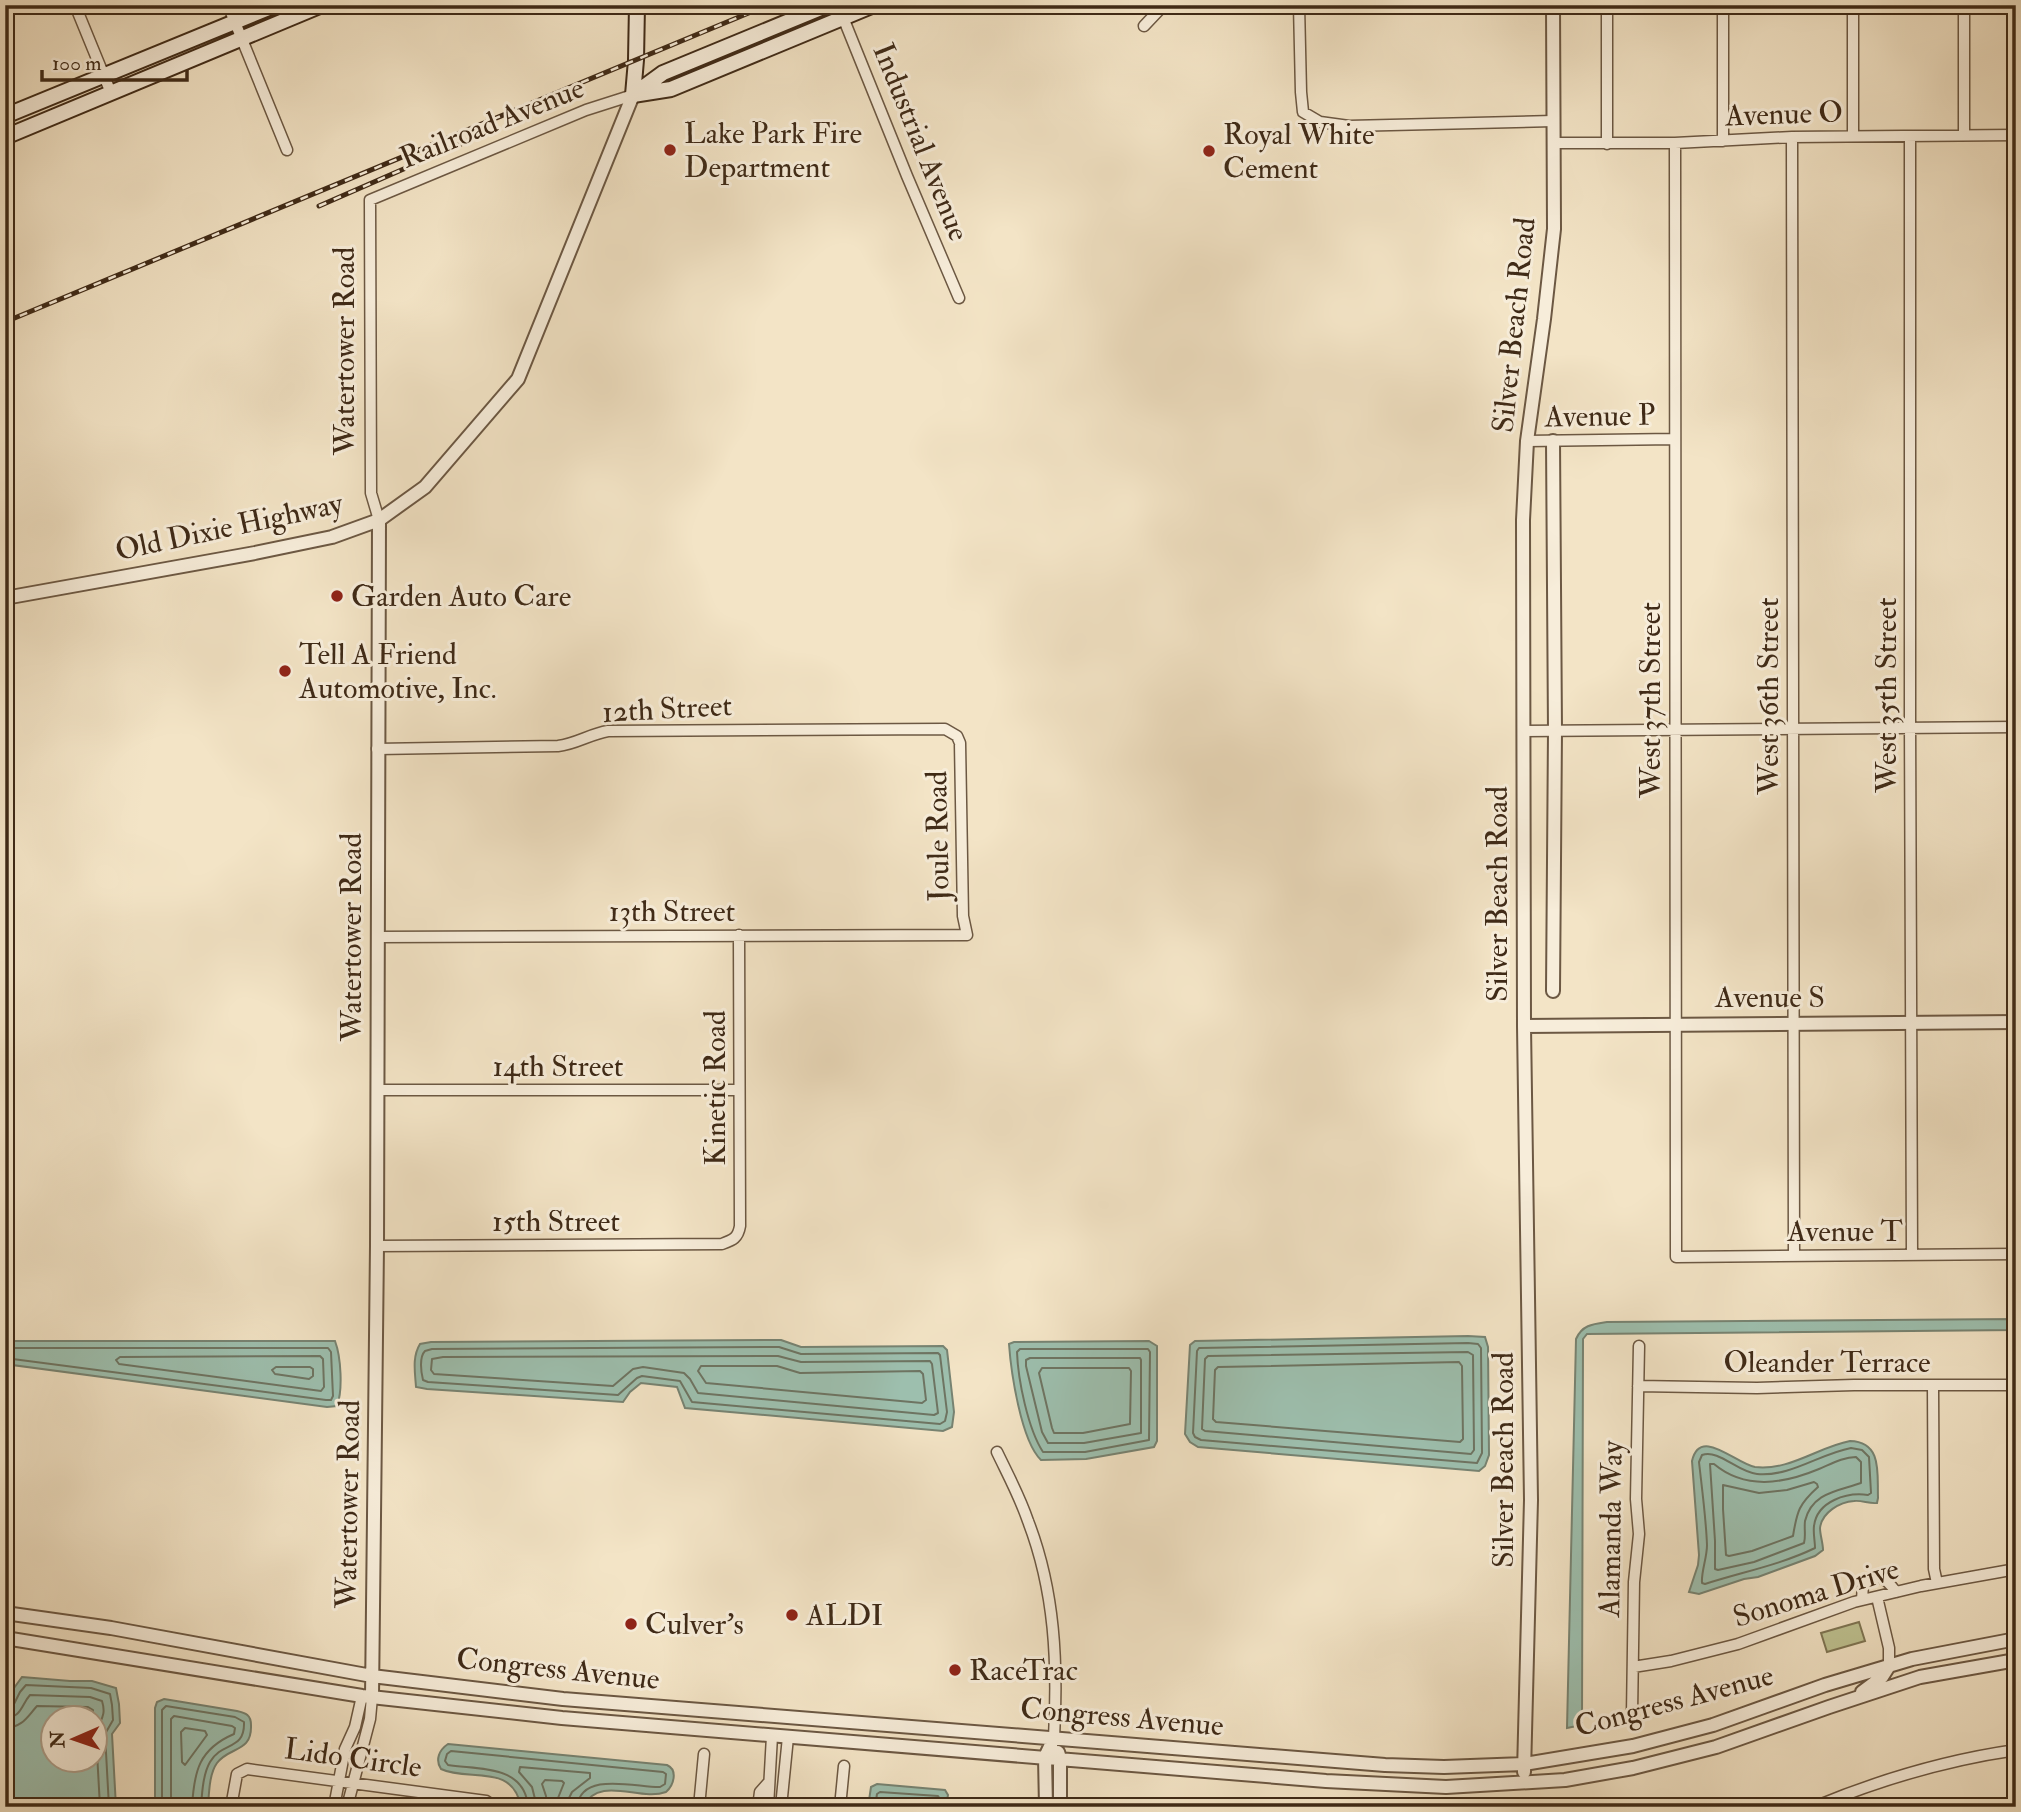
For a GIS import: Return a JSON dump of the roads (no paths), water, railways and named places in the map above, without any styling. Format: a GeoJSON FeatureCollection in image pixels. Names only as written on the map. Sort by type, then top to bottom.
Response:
{"type":"FeatureCollection","features":[{"type":"Feature","properties":{"kind":"main road"},"geometry":{"type":"LineString","coordinates":[[5,116],[276,5]]}},
{"type":"Feature","properties":{"kind":"main road"},"geometry":{"type":"LineString","coordinates":[[5,137],[322,5]]}},
{"type":"Feature","properties":{"kind":"main road"},"geometry":{"type":"LineString","coordinates":[[634,95],[637,5]]}},
{"type":"Feature","properties":{"kind":"main road"},"geometry":{"type":"LineString","coordinates":[[634,95],[663,73],[828,5]]}},
{"type":"Feature","properties":{"kind":"main road"},"geometry":{"type":"LineString","coordinates":[[634,95],[671,89],[841,12],[874,5]]}},
{"type":"Feature","properties":{"kind":"street"},"geometry":{"type":"LineString","coordinates":[[75,5],[111,93]]}},
{"type":"Feature","properties":{"kind":"street"},"geometry":{"type":"LineString","coordinates":[[228,5],[287,150]]}},
{"type":"Feature","properties":{"kind":"street"},"geometry":{"type":"LineString","coordinates":[[1144,26],[1161,8],[1174,5]]}},
{"type":"Feature","properties":{"kind":"street"},"geometry":{"type":"LineString","coordinates":[[1290,5],[1299,6],[1303,112],[1320,122],[1349,126],[1553,121]]}},
{"type":"Feature","properties":{"kind":"street","name":"Silver Beach Road"},"geometry":{"type":"LineString","coordinates":[[1523,1783],[1531,1500],[1524,1026],[1523,520],[1527,441],[1554,229],[1553,5]]}},
{"type":"Feature","properties":{"kind":"street"},"geometry":{"type":"LineString","coordinates":[[1607,5],[1607,144]]}},
{"type":"Feature","properties":{"kind":"street"},"geometry":{"type":"LineString","coordinates":[[1723,5],[1724,141]]}},
{"type":"Feature","properties":{"kind":"street"},"geometry":{"type":"LineString","coordinates":[[1853,5],[1853,136]]}},
{"type":"Feature","properties":{"kind":"street"},"geometry":{"type":"LineString","coordinates":[[1964,5],[1964,135]]}},
{"type":"Feature","properties":{"kind":"street","name":"Industrial Avenue"},"geometry":{"type":"LineString","coordinates":[[841,12],[959,298]]}},
{"type":"Feature","properties":{"kind":"street","name":"Railroad Avenue"},"geometry":{"type":"LineString","coordinates":[[370,200],[586,110],[634,95]]}},
{"type":"Feature","properties":{"kind":"street","name":"Old Dixie Highway"},"geometry":{"type":"LineString","coordinates":[[5,598],[332,537],[379,520],[425,487],[519,379],[634,95]]}},
{"type":"Feature","properties":{"kind":"street","name":"Avenue O"},"geometry":{"type":"LineString","coordinates":[[1554,143],[2016,135]]}},
{"type":"Feature","properties":{"kind":"street","name":"West 35th Street"},"geometry":{"type":"LineString","coordinates":[[1910,136],[1912,1255]]}},
{"type":"Feature","properties":{"kind":"street","name":"West 36th Street"},"geometry":{"type":"LineString","coordinates":[[1792,137],[1794,1256]]}},
{"type":"Feature","properties":{"kind":"street","name":"West 37th Street"},"geometry":{"type":"LineString","coordinates":[[1675,142],[1675,1257]]}},
{"type":"Feature","properties":{"kind":"street","name":"Watertower Road"},"geometry":{"type":"LineString","coordinates":[[370,200],[371,493],[379,520],[377,1246],[372,1676]]}},
{"type":"Feature","properties":{"kind":"street","name":"Avenue P"},"geometry":{"type":"LineString","coordinates":[[1527,441],[1674,439]]}},
{"type":"Feature","properties":{"kind":"street","name":"Silver Beach Road"},"geometry":{"type":"LineString","coordinates":[[1553,441],[1553,991]]}},
{"type":"Feature","properties":{"kind":"street"},"geometry":{"type":"LineString","coordinates":[[1523,731],[2016,727]]}},
{"type":"Feature","properties":{"kind":"street","name":"12th Street"},"geometry":{"type":"LineString","coordinates":[[377,749],[558,746],[573,744],[608,731],[945,729],[957,736]]}},
{"type":"Feature","properties":{"kind":"street","name":"Joule Road"},"geometry":{"type":"LineString","coordinates":[[957,736],[961,751],[963,916],[967,935]]}},
{"type":"Feature","properties":{"kind":"street","name":"Kinetic Road"},"geometry":{"type":"LineString","coordinates":[[734,1239],[740,1227],[739,935]]}},
{"type":"Feature","properties":{"kind":"street","name":"13th Street"},"geometry":{"type":"LineString","coordinates":[[378,937],[967,935]]}},
{"type":"Feature","properties":{"kind":"street","name":"Avenue S"},"geometry":{"type":"LineString","coordinates":[[1524,1026],[2016,1022]]}},
{"type":"Feature","properties":{"kind":"street","name":"14th Street"},"geometry":{"type":"LineString","coordinates":[[377,1090],[739,1090]]}},
{"type":"Feature","properties":{"kind":"street","name":"15th Street"},"geometry":{"type":"LineString","coordinates":[[377,1246],[722,1244],[734,1239]]}},
{"type":"Feature","properties":{"kind":"street","name":"Avenue T"},"geometry":{"type":"LineString","coordinates":[[1675,1257],[2016,1254]]}},
{"type":"Feature","properties":{"kind":"street","name":"Alamanda Way"},"geometry":{"type":"LineString","coordinates":[[1632,1714],[1634,1582],[1639,1534],[1636,1499],[1639,1346]]}},
{"type":"Feature","properties":{"kind":"street"},"geometry":{"type":"LineString","coordinates":[[1933,1385],[1934,1569],[1937,1584]]}},
{"type":"Feature","properties":{"kind":"street","name":"Oleander Terrace"},"geometry":{"type":"LineString","coordinates":[[1638,1386],[1768,1388],[2016,1385]]}},
{"type":"Feature","properties":{"kind":"street"},"geometry":{"type":"LineString","coordinates":[[997,1452],[1028,1520],[1041,1559],[1050,1602],[1056,1657],[1054,1738],[1060,1758],[1060,1807]]}},
{"type":"Feature","properties":{"kind":"street","name":"Sonoma Drive"},"geometry":{"type":"LineString","coordinates":[[1633,1667],[1671,1661],[1738,1644],[1862,1600],[2016,1569]]}},
{"type":"Feature","properties":{"kind":"street"},"geometry":{"type":"LineString","coordinates":[[1862,1600],[1863,1584],[1871,1578],[1880,1577],[1889,1581],[1896,1592]]}},
{"type":"Feature","properties":{"kind":"street"},"geometry":{"type":"LineString","coordinates":[[1850,1700],[1882,1677],[1889,1666],[1889,1648],[1877,1597]]}},
{"type":"Feature","properties":{"kind":"street","name":"Congress Avenue"},"geometry":{"type":"LineString","coordinates":[[5,1613],[111,1628],[372,1676],[563,1699],[1385,1765],[1444,1767],[1524,1764],[1647,1743],[1912,1659],[2016,1639]]}},
{"type":"Feature","properties":{"kind":"street","name":"Congress Avenue"},"geometry":{"type":"LineString","coordinates":[[5,1638],[367,1697],[562,1718],[788,1738],[1446,1787],[1564,1780],[1657,1762],[1716,1746],[1920,1677],[2016,1660]]}},
{"type":"Feature","properties":{"kind":"street"},"geometry":{"type":"LineString","coordinates":[[334,1807],[345,1749],[367,1697],[372,1676]]}},
{"type":"Feature","properties":{"kind":"street"},"geometry":{"type":"LineString","coordinates":[[347,1807],[370,1719],[367,1697]]}},
{"type":"Feature","properties":{"kind":"street"},"geometry":{"type":"LineString","coordinates":[[768,1807],[772,1736]]}},
{"type":"Feature","properties":{"kind":"street"},"geometry":{"type":"LineString","coordinates":[[781,1807],[788,1738]]}},
{"type":"Feature","properties":{"kind":"street"},"geometry":{"type":"LineString","coordinates":[[1046,1807],[1045,1757],[1054,1738]]}},
{"type":"Feature","properties":{"kind":"street"},"geometry":{"type":"LineString","coordinates":[[1814,1807],[1897,1776],[2016,1750]]}},
{"type":"Feature","properties":{"kind":"street"},"geometry":{"type":"LineString","coordinates":[[699,1807],[704,1754]]}},
{"type":"Feature","properties":{"kind":"street"},"geometry":{"type":"LineString","coordinates":[[839,1807],[844,1766]]}},
{"type":"Feature","properties":{"kind":"street","name":"Lido Circle"},"geometry":{"type":"LineString","coordinates":[[231,1807],[236,1777],[243,1770],[486,1801],[495,1807]]}},
{"type":"Feature","properties":{"kind":"street"},"geometry":{"type":"LineString","coordinates":[[758,1807],[760,1792],[769,1782]]}},
{"type":"Feature","properties":{"kind":"water"},"geometry":{"type":"Polygon","coordinates":[[[2016,1319],[2016,1330],[1587,1334],[1583,1339],[1582,1725],[1567,1728],[1576,1339],[1581,1331],[1607,1322],[2016,1319]]]}},
{"type":"Feature","properties":{"kind":"water"},"geometry":{"type":"Polygon","coordinates":[[[1485,1337],[1488,1347],[1489,1455],[1485,1466],[1479,1471],[1198,1447],[1190,1442],[1185,1434],[1190,1345],[1195,1341],[1485,1337]]]}},
{"type":"Feature","properties":{"kind":"water"},"geometry":{"type":"Polygon","coordinates":[[[781,1340],[801,1347],[943,1346],[947,1350],[954,1412],[952,1427],[943,1431],[685,1408],[677,1387],[641,1383],[623,1402],[416,1387],[417,1349],[420,1344],[431,1342],[781,1340]]]}},
{"type":"Feature","properties":{"kind":"water"},"geometry":{"type":"Polygon","coordinates":[[[5,1341],[335,1341],[339,1356],[339,1399],[337,1406],[327,1407],[5,1364],[5,1341]]]}},
{"type":"Feature","properties":{"kind":"water"},"geometry":{"type":"Polygon","coordinates":[[[1149,1341],[1157,1346],[1157,1441],[1154,1447],[1086,1459],[1041,1460],[1034,1451],[1023,1422],[1009,1344],[1149,1341]]]}},
{"type":"Feature","properties":{"kind":"water"},"geometry":{"type":"Polygon","coordinates":[[[1850,1441],[1861,1443],[1873,1453],[1877,1470],[1877,1503],[1849,1502],[1828,1513],[1820,1528],[1823,1550],[1815,1556],[1758,1577],[1699,1594],[1689,1592],[1699,1555],[1692,1461],[1696,1451],[1710,1447],[1755,1467],[1768,1467],[1792,1462],[1850,1441]]]}},
{"type":"Feature","properties":{"kind":"water"},"geometry":{"type":"Polygon","coordinates":[[[22,1677],[92,1681],[116,1688],[120,1723],[112,1734],[116,1807],[5,1807],[5,1709],[22,1677]]]}},
{"type":"Feature","properties":{"kind":"water"},"geometry":{"type":"Polygon","coordinates":[[[164,1699],[237,1711],[250,1719],[248,1740],[222,1758],[214,1768],[208,1807],[155,1807],[155,1708],[157,1702],[164,1699]]]}},
{"type":"Feature","properties":{"kind":"water"},"geometry":{"type":"Polygon","coordinates":[[[448,1744],[667,1765],[673,1770],[674,1778],[666,1792],[644,1794],[610,1790],[590,1797],[582,1807],[521,1807],[509,1784],[499,1779],[441,1769],[439,1755],[448,1744]]]}},
{"type":"Feature","properties":{"kind":"water"},"geometry":{"type":"Polygon","coordinates":[[[877,1784],[945,1790],[948,1795],[946,1807],[868,1807],[871,1787],[877,1784]]]}},
{"type":"Feature","properties":{"kind":"railway"},"geometry":{"type":"LineString","coordinates":[[5,322],[768,5]]}},
{"type":"Feature","properties":{"kind":"railway"},"geometry":{"type":"LineString","coordinates":[[319,206],[470,140]]}},
{"type":"Feature","properties":{"kind":"place","name":"Lake Park Fire Department"},"geometry":{"type":"Point","coordinates":[670,150]}},
{"type":"Feature","properties":{"kind":"place","name":"Royal White Cement"},"geometry":{"type":"Point","coordinates":[1209,151]}},
{"type":"Feature","properties":{"kind":"place","name":"Garden Auto Care"},"geometry":{"type":"Point","coordinates":[337,596]}},
{"type":"Feature","properties":{"kind":"place","name":"Tell A Friend Automotive, Inc."},"geometry":{"type":"Point","coordinates":[285,671]}},
{"type":"Feature","properties":{"kind":"place","name":"ALDI"},"geometry":{"type":"Point","coordinates":[792,1615]}},
{"type":"Feature","properties":{"kind":"place","name":"Culver's"},"geometry":{"type":"Point","coordinates":[631,1624]}},
{"type":"Feature","properties":{"kind":"place","name":"RaceTrac"},"geometry":{"type":"Point","coordinates":[955,1670]}}]}
